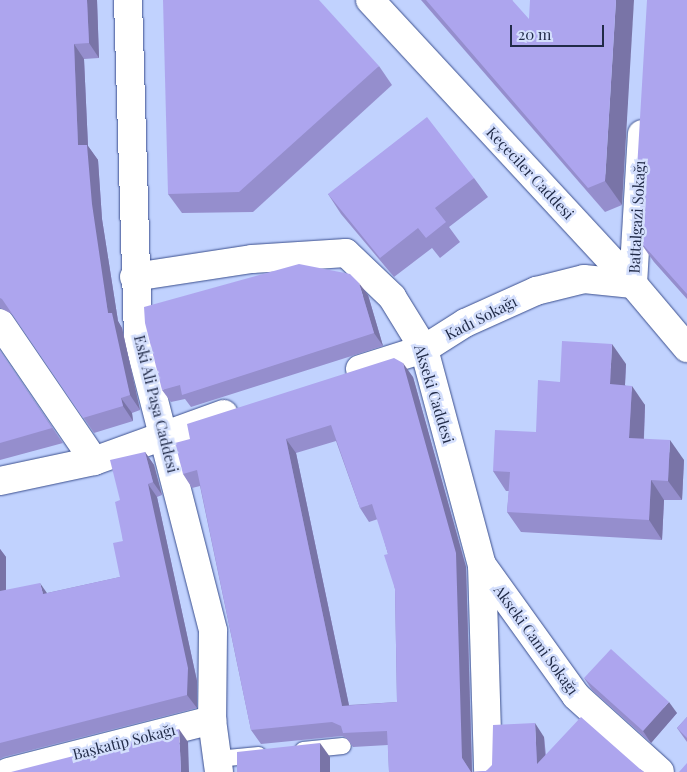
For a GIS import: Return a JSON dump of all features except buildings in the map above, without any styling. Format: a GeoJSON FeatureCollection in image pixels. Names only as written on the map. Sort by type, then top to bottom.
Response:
{"type":"FeatureCollection","features":[{"type":"Feature","properties":{"kind":"street","name":"Eski Ali Paşa Caddesi"},"geometry":{"type":"LineString","coordinates":[[128,0],[134,277],[138,338],[213,631],[212,720],[218,765]]}},
{"type":"Feature","properties":{"kind":"street","name":"Keçeciler Caddesi"},"geometry":{"type":"LineString","coordinates":[[370,0],[632,284],[687,348]]}},
{"type":"Feature","properties":{"kind":"street","name":"Battalgazi Sokağı"},"geometry":{"type":"LineString","coordinates":[[632,284],[643,108]]}},
{"type":"Feature","properties":{"kind":"street","name":"Akseki Caddesi"},"geometry":{"type":"LineString","coordinates":[[134,277],[252,259],[346,253],[392,297],[424,349],[482,565],[488,772]]}},
{"type":"Feature","properties":{"kind":"street","name":"Kadı Sokağı"},"geometry":{"type":"LineString","coordinates":[[340,376],[424,349],[465,323],[536,291],[584,279],[632,284]]}},
{"type":"Feature","properties":{"kind":"street"},"geometry":{"type":"LineString","coordinates":[[0,323],[94,461]]}},
{"type":"Feature","properties":{"kind":"street"},"geometry":{"type":"LineString","coordinates":[[0,480],[94,461],[162,434],[246,406]]}},
{"type":"Feature","properties":{"kind":"street","name":"Akseki Cami Sokağı"},"geometry":{"type":"LineString","coordinates":[[482,565],[576,696],[660,772]]}},
{"type":"Feature","properties":{"kind":"street","name":"Başkatip Sokağı"},"geometry":{"type":"LineString","coordinates":[[8,772],[212,720]]}},
{"type":"Feature","properties":{"kind":"lane"},"geometry":{"type":"LineString","coordinates":[[218,765],[280,752],[343,746]]}}]}
